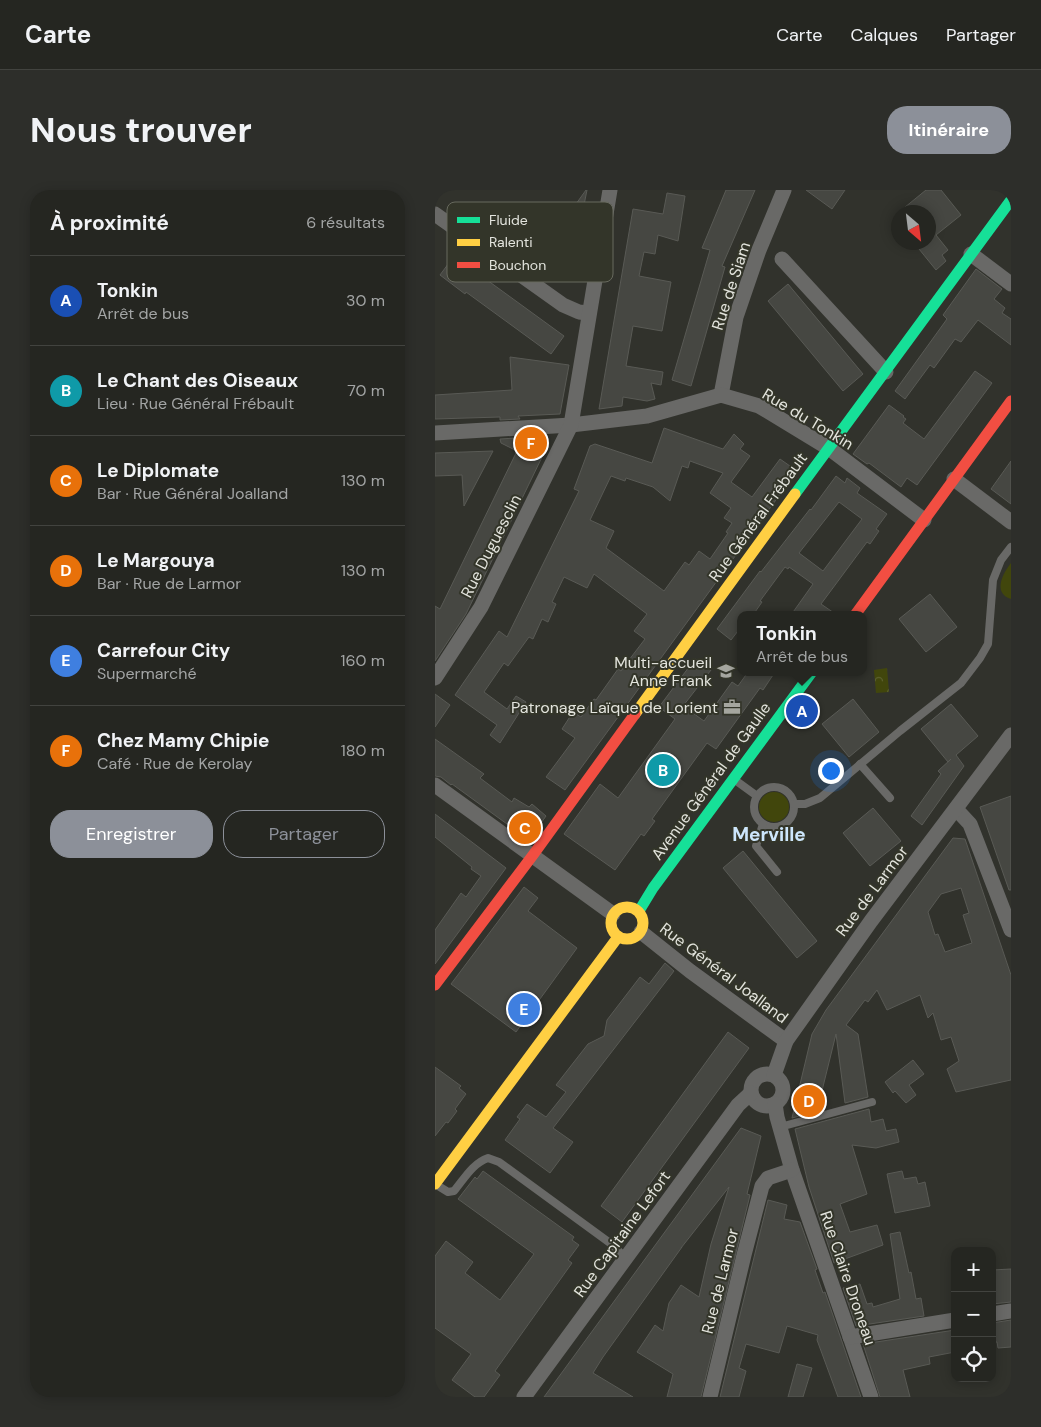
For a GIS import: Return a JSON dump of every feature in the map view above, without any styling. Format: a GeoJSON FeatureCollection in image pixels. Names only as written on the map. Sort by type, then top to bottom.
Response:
{"type":"FeatureCollection","features":[{"type":"Feature","properties":{"kind":"main road","name":"Rue Général Frébault"},"geometry":{"type":"LineString","coordinates":[[435,985],[533,855],[817,462],[829,449],[1011,200]]}},
{"type":"Feature","properties":{"kind":"main road"},"geometry":{"type":"LineString","coordinates":[[858,611],[1011,401]]}},
{"type":"Feature","properties":{"kind":"main road","name":"Avenue Général de Gaulle"},"geometry":{"type":"LineString","coordinates":[[639,911],[653,888],[809,676]]}},
{"type":"Feature","properties":{"kind":"main road"},"geometry":{"type":"LineString","coordinates":[[625,906],[639,911],[643,919],[641,932],[633,938],[623,939],[618,937],[611,929],[613,914],[625,906]]}},
{"type":"Feature","properties":{"kind":"main road"},"geometry":{"type":"LineString","coordinates":[[435,1184],[618,937]]}},
{"type":"Feature","properties":{"kind":"street","name":"Rue de Siam"},"geometry":{"type":"LineString","coordinates":[[721,395],[736,316],[759,250],[784,190]]}},
{"type":"Feature","properties":{"kind":"street"},"geometry":{"type":"LineString","coordinates":[[435,214],[447,223]]}},
{"type":"Feature","properties":{"kind":"street"},"geometry":{"type":"LineString","coordinates":[[971,254],[1011,284]]}},
{"type":"Feature","properties":{"kind":"street"},"geometry":{"type":"LineString","coordinates":[[782,259],[886,372]]}},
{"type":"Feature","properties":{"kind":"street"},"geometry":{"type":"LineString","coordinates":[[531,282],[563,305],[579,312],[589,313]]}},
{"type":"Feature","properties":{"kind":"street","name":"Rue Duguesclin"},"geometry":{"type":"LineString","coordinates":[[435,678],[481,607],[571,425],[594,282]]}},
{"type":"Feature","properties":{"kind":"street"},"geometry":{"type":"LineString","coordinates":[[435,433],[571,425],[647,416],[721,395]]}},
{"type":"Feature","properties":{"kind":"street","name":"Rue du Tonkin"},"geometry":{"type":"LineString","coordinates":[[721,395],[759,406],[829,449],[924,520]]}},
{"type":"Feature","properties":{"kind":"street"},"geometry":{"type":"LineString","coordinates":[[954,480],[1011,522]]}},
{"type":"Feature","properties":{"kind":"street","name":"Rue de Larmor"},"geometry":{"type":"LineString","coordinates":[[775,1075],[786,1041],[871,921],[1011,736]]}},
{"type":"Feature","properties":{"kind":"street"},"geometry":{"type":"LineString","coordinates":[[435,785],[613,914]]}},
{"type":"Feature","properties":{"kind":"street"},"geometry":{"type":"LineString","coordinates":[[956,809],[970,824],[1010,924]]}},
{"type":"Feature","properties":{"kind":"street","name":"Rue Général Joalland"},"geometry":{"type":"LineString","coordinates":[[641,932],[690,971],[786,1041]]}},
{"type":"Feature","properties":{"kind":"street"},"geometry":{"type":"LineString","coordinates":[[764,1073],[775,1075],[779,1078],[783,1087],[782,1097],[770,1106],[760,1105],[751,1093],[752,1083],[755,1078],[764,1073]]}},
{"type":"Feature","properties":{"kind":"street","name":"Rue Capitaine Lefort"},"geometry":{"type":"LineString","coordinates":[[524,1397],[738,1105],[751,1093]]}},
{"type":"Feature","properties":{"kind":"street"},"geometry":{"type":"LineString","coordinates":[[775,1104],[779,1127],[792,1170]]}},
{"type":"Feature","properties":{"kind":"street","name":"Rue de Larmor"},"geometry":{"type":"LineString","coordinates":[[710,1397],[762,1186],[768,1178],[792,1170]]}},
{"type":"Feature","properties":{"kind":"street","name":"Rue Claire Droneau"},"geometry":{"type":"LineString","coordinates":[[792,1170],[871,1397]]}},
{"type":"Feature","properties":{"kind":"street"},"geometry":{"type":"LineString","coordinates":[[996,1313],[1011,1311]]}},
{"type":"Feature","properties":{"kind":"street"},"geometry":{"type":"LineString","coordinates":[[850,1337],[951,1321]]}},
{"type":"Feature","properties":{"kind":"lane"},"geometry":{"type":"LineString","coordinates":[[794,804],[805,804],[820,798],[961,683],[980,658],[987,644],[993,580],[1001,560],[1011,547]]}},
{"type":"Feature","properties":{"kind":"lane"},"geometry":{"type":"LineString","coordinates":[[860,764],[890,798]]}},
{"type":"Feature","properties":{"kind":"lane"},"geometry":{"type":"LineString","coordinates":[[734,779],[757,796]]}},
{"type":"Feature","properties":{"kind":"lane"},"geometry":{"type":"LineString","coordinates":[[775,787],[788,792],[794,804],[793,811],[786,823],[775,827],[763,824],[758,820],[754,808],[757,796],[762,791],[775,787]]}},
{"type":"Feature","properties":{"kind":"lane"},"geometry":{"type":"LineString","coordinates":[[763,824],[756,846],[777,872]]}},
{"type":"Feature","properties":{"kind":"lane"},"geometry":{"type":"LineString","coordinates":[[779,1127],[872,1102]]}},
{"type":"Feature","properties":{"kind":"lane"},"geometry":{"type":"LineString","coordinates":[[435,1184],[448,1192],[454,1191],[481,1160],[488,1158],[499,1162],[602,1237],[626,1258]]}},
{"type":"Feature","properties":{"kind":"green space"},"geometry":{"type":"Polygon","coordinates":[[[1011,563],[1011,599],[1002,592],[1001,582],[1011,563]]]}},
{"type":"Feature","properties":{"kind":"green space"},"geometry":{"type":"Polygon","coordinates":[[[887,668],[889,692],[876,693],[874,670],[887,668]]]}},
{"type":"Feature","properties":{"kind":"green space"},"geometry":{"type":"Polygon","coordinates":[[[774,792],[780,793],[788,801],[788,813],[780,821],[774,822],[768,821],[760,813],[759,807],[760,801],[768,793],[774,792]]]}},
{"type":"Feature","properties":{"kind":"building"},"geometry":{"type":"Polygon","coordinates":[[[586,190],[585,202],[577,202],[586,190]]]}},
{"type":"Feature","properties":{"kind":"building"},"geometry":{"type":"Polygon","coordinates":[[[726,190],[755,190],[722,266],[725,267],[691,386],[672,380],[710,250],[702,248],[726,190]]]}},
{"type":"Feature","properties":{"kind":"building"},"geometry":{"type":"Polygon","coordinates":[[[806,190],[845,190],[832,209],[806,190]]]}},
{"type":"Feature","properties":{"kind":"building"},"geometry":{"type":"Polygon","coordinates":[[[926,190],[941,190],[961,215],[936,235],[936,205],[908,205],[926,190]]]}},
{"type":"Feature","properties":{"kind":"building"},"geometry":{"type":"Polygon","coordinates":[[[667,193],[685,196],[678,241],[658,235],[655,254],[644,252],[639,276],[671,282],[662,331],[633,326],[626,366],[663,372],[661,385],[651,383],[655,399],[647,401],[623,397],[622,406],[599,409],[633,209],[663,214],[667,193]]]}},
{"type":"Feature","properties":{"kind":"building"},"geometry":{"type":"Polygon","coordinates":[[[936,235],[948,250],[942,255],[946,261],[936,270],[920,250],[936,250],[936,235]]]}},
{"type":"Feature","properties":{"kind":"building"},"geometry":{"type":"Polygon","coordinates":[[[447,266],[447,280],[440,275],[447,266]]]}},
{"type":"Feature","properties":{"kind":"building"},"geometry":{"type":"Polygon","coordinates":[[[976,269],[1002,289],[994,299],[1005,308],[1002,313],[1011,319],[1011,345],[978,320],[961,342],[955,339],[934,368],[930,365],[905,399],[895,391],[947,319],[943,315],[976,269]]]}},
{"type":"Feature","properties":{"kind":"building"},"geometry":{"type":"Polygon","coordinates":[[[449,282],[490,282],[564,336],[551,354],[466,292],[465,294],[449,282]]]}},
{"type":"Feature","properties":{"kind":"building"},"geometry":{"type":"Polygon","coordinates":[[[788,284],[863,374],[843,391],[768,301],[788,284]]]}},
{"type":"Feature","properties":{"kind":"building"},"geometry":{"type":"Polygon","coordinates":[[[510,357],[569,365],[560,414],[518,416],[520,419],[500,420],[500,417],[435,419],[435,395],[512,390],[510,357]]]}},
{"type":"Feature","properties":{"kind":"building"},"geometry":{"type":"Polygon","coordinates":[[[975,371],[992,383],[917,485],[907,478],[901,487],[869,463],[867,464],[853,454],[889,405],[904,416],[906,419],[903,423],[924,439],[975,371]]]}},
{"type":"Feature","properties":{"kind":"building"},"geometry":{"type":"Polygon","coordinates":[[[664,428],[723,449],[734,434],[744,444],[740,449],[750,456],[731,482],[752,497],[780,459],[797,471],[565,790],[546,777],[575,738],[562,729],[573,712],[581,717],[594,699],[596,700],[618,669],[621,671],[645,639],[634,631],[647,614],[594,574],[587,588],[564,577],[552,602],[556,604],[548,622],[542,619],[533,639],[529,637],[508,666],[504,663],[484,692],[507,709],[516,696],[526,702],[500,743],[490,735],[497,725],[455,695],[499,631],[507,637],[579,491],[574,489],[590,446],[595,444],[652,463],[664,428]],[[690,461],[688,468],[682,466],[670,501],[653,487],[626,478],[625,481],[611,476],[590,520],[614,531],[606,548],[664,591],[685,562],[689,565],[699,551],[710,559],[728,533],[726,532],[732,523],[724,518],[731,508],[710,493],[723,473],[690,461]]]}},
{"type":"Feature","properties":{"kind":"building"},"geometry":{"type":"Polygon","coordinates":[[[532,437],[544,453],[466,614],[435,661],[435,606],[440,609],[517,451],[501,443],[500,439],[532,437]]]}},
{"type":"Feature","properties":{"kind":"building"},"geometry":{"type":"Polygon","coordinates":[[[493,451],[464,506],[462,475],[435,476],[435,453],[493,451]]]}},
{"type":"Feature","properties":{"kind":"building"},"geometry":{"type":"Polygon","coordinates":[[[1011,461],[1011,504],[991,489],[1011,461]]]}},
{"type":"Feature","properties":{"kind":"building"},"geometry":{"type":"Polygon","coordinates":[[[836,476],[845,483],[847,478],[860,488],[857,493],[887,514],[876,529],[879,531],[870,544],[867,542],[821,604],[831,611],[794,611],[813,584],[789,567],[788,569],[785,567],[760,601],[762,602],[756,611],[737,611],[737,632],[731,640],[717,629],[760,571],[836,476]],[[839,502],[799,553],[823,571],[862,519],[839,502]]]}},
{"type":"Feature","properties":{"kind":"building"},"geometry":{"type":"Polygon","coordinates":[[[930,594],[957,627],[926,652],[899,619],[930,594]]]}},
{"type":"Feature","properties":{"kind":"building"},"geometry":{"type":"Polygon","coordinates":[[[695,659],[711,670],[683,706],[704,721],[732,682],[738,686],[745,676],[772,676],[763,690],[760,688],[716,749],[707,743],[652,819],[655,821],[644,836],[641,834],[615,870],[564,834],[600,784],[618,798],[675,719],[659,707],[695,659]]]}},
{"type":"Feature","properties":{"kind":"building"},"geometry":{"type":"Polygon","coordinates":[[[435,694],[450,705],[435,727],[435,694]]]}},
{"type":"Feature","properties":{"kind":"building"},"geometry":{"type":"Polygon","coordinates":[[[853,699],[879,732],[849,757],[822,724],[853,699]]]}},
{"type":"Feature","properties":{"kind":"building"},"geometry":{"type":"Polygon","coordinates":[[[951,704],[978,736],[956,755],[964,766],[922,825],[911,816],[941,774],[938,771],[948,762],[921,729],[951,704]]]}},
{"type":"Feature","properties":{"kind":"building"},"geometry":{"type":"Polygon","coordinates":[[[435,739],[484,774],[480,778],[512,802],[514,798],[529,807],[532,804],[546,816],[529,840],[452,784],[441,777],[435,776],[435,739]]]}},
{"type":"Feature","properties":{"kind":"building"},"geometry":{"type":"Polygon","coordinates":[[[1011,796],[1011,890],[1009,890],[980,807],[1011,796]]]}},
{"type":"Feature","properties":{"kind":"building"},"geometry":{"type":"Polygon","coordinates":[[[873,808],[901,841],[870,866],[843,833],[873,808]]]}},
{"type":"Feature","properties":{"kind":"building"},"geometry":{"type":"Polygon","coordinates":[[[435,814],[506,868],[435,964],[435,930],[461,893],[466,897],[481,876],[435,837],[435,814]]]}},
{"type":"Feature","properties":{"kind":"building"},"geometry":{"type":"Polygon","coordinates":[[[953,838],[965,839],[1011,975],[1011,1080],[956,1092],[947,1069],[959,1061],[951,1037],[941,1040],[933,1013],[928,1018],[920,995],[887,1010],[877,990],[868,1002],[865,1000],[846,1025],[858,1034],[868,1097],[845,1103],[836,1034],[817,1111],[792,1118],[812,1034],[826,1010],[953,838]],[[961,888],[941,894],[928,912],[935,935],[938,934],[945,952],[972,943],[963,915],[969,913],[961,888]]]}},
{"type":"Feature","properties":{"kind":"building"},"geometry":{"type":"Polygon","coordinates":[[[743,851],[817,941],[797,958],[723,868],[743,851]]]}},
{"type":"Feature","properties":{"kind":"building"},"geometry":{"type":"Polygon","coordinates":[[[524,887],[538,898],[528,911],[577,948],[516,1032],[451,984],[524,887]]]}},
{"type":"Feature","properties":{"kind":"building"},"geometry":{"type":"Polygon","coordinates":[[[665,963],[674,971],[553,1128],[573,1142],[550,1173],[505,1140],[520,1119],[517,1117],[527,1104],[546,1117],[566,1092],[556,1085],[588,1044],[604,1036],[607,1020],[640,977],[649,984],[665,963]]]}},
{"type":"Feature","properties":{"kind":"building"},"geometry":{"type":"Polygon","coordinates":[[[728,1032],[749,1048],[622,1222],[601,1206],[728,1032]]]}},
{"type":"Feature","properties":{"kind":"building"},"geometry":{"type":"Polygon","coordinates":[[[913,1060],[924,1074],[909,1085],[916,1095],[906,1103],[895,1091],[893,1093],[885,1082],[913,1060]]]}},
{"type":"Feature","properties":{"kind":"building"},"geometry":{"type":"Polygon","coordinates":[[[435,1067],[461,1086],[459,1088],[466,1094],[455,1109],[457,1111],[435,1136],[435,1067]]]}},
{"type":"Feature","properties":{"kind":"building"},"geometry":{"type":"Polygon","coordinates":[[[869,1109],[871,1122],[883,1119],[886,1131],[896,1129],[899,1142],[876,1148],[852,1145],[867,1194],[840,1204],[850,1232],[877,1225],[883,1245],[834,1263],[809,1187],[795,1129],[869,1109]]]}},
{"type":"Feature","properties":{"kind":"building"},"geometry":{"type":"Polygon","coordinates":[[[741,1128],[761,1136],[747,1194],[750,1195],[701,1397],[667,1397],[673,1374],[637,1352],[655,1325],[663,1331],[669,1303],[681,1285],[699,1297],[711,1244],[729,1187],[681,1248],[593,1373],[633,1397],[544,1397],[741,1128]]]}},
{"type":"Feature","properties":{"kind":"building"},"geometry":{"type":"Polygon","coordinates":[[[483,1171],[574,1237],[572,1240],[579,1245],[568,1260],[572,1263],[495,1371],[500,1375],[484,1397],[475,1397],[452,1380],[471,1354],[435,1328],[435,1256],[446,1241],[473,1262],[465,1273],[500,1300],[534,1254],[458,1199],[475,1177],[477,1179],[483,1171]]]}},
{"type":"Feature","properties":{"kind":"building"},"geometry":{"type":"Polygon","coordinates":[[[902,1171],[904,1179],[916,1177],[918,1184],[925,1182],[930,1206],[895,1213],[887,1174],[902,1171]]]}},
{"type":"Feature","properties":{"kind":"building"},"geometry":{"type":"Polygon","coordinates":[[[768,1200],[787,1205],[784,1219],[800,1222],[817,1269],[815,1270],[823,1293],[825,1292],[861,1397],[838,1397],[817,1340],[818,1335],[787,1326],[779,1353],[746,1344],[739,1368],[746,1371],[739,1397],[720,1397],[768,1200]]]}},
{"type":"Feature","properties":{"kind":"building"},"geometry":{"type":"Polygon","coordinates":[[[900,1232],[916,1299],[921,1298],[924,1316],[856,1326],[843,1288],[860,1284],[867,1304],[872,1303],[873,1307],[900,1299],[890,1234],[900,1232]]]}},
{"type":"Feature","properties":{"kind":"building"},"geometry":{"type":"Polygon","coordinates":[[[1011,1269],[1011,1302],[996,1304],[996,1270],[1011,1269]]]}},
{"type":"Feature","properties":{"kind":"building"},"geometry":{"type":"Polygon","coordinates":[[[1011,1320],[1011,1347],[998,1348],[996,1342],[996,1322],[1011,1320]]]}},
{"type":"Feature","properties":{"kind":"building"},"geometry":{"type":"Polygon","coordinates":[[[951,1331],[951,1353],[929,1357],[930,1364],[903,1370],[910,1397],[880,1397],[863,1344],[951,1331]]]}},
{"type":"Feature","properties":{"kind":"building"},"geometry":{"type":"Polygon","coordinates":[[[797,1364],[812,1368],[803,1397],[788,1397],[797,1364]]]}},
{"type":"Feature","properties":{"kind":"traffic: fast"},"geometry":{"type":"LineString","coordinates":[[795,494],[1011,200]]}},
{"type":"Feature","properties":{"kind":"traffic: fast"},"geometry":{"type":"LineString","coordinates":[[639,911],[653,888],[809,676]]}},
{"type":"Feature","properties":{"kind":"traffic: slow"},"geometry":{"type":"LineString","coordinates":[[635,714],[795,494]]}},
{"type":"Feature","properties":{"kind":"traffic: slow"},"geometry":{"type":"LineString","coordinates":[[627,907],[639,911],[643,923],[639,935],[627,939],[615,935],[611,923],[615,911],[627,907]]}},
{"type":"Feature","properties":{"kind":"traffic: slow"},"geometry":{"type":"LineString","coordinates":[[435,1184],[618,937]]}},
{"type":"Feature","properties":{"kind":"traffic: jam"},"geometry":{"type":"LineString","coordinates":[[858,611],[1011,401]]}},
{"type":"Feature","properties":{"kind":"traffic: jam"},"geometry":{"type":"LineString","coordinates":[[435,985],[533,855],[635,714]]}},
{"type":"Feature","properties":{"kind":"place","name":"Chez Mamy Chipie"},"geometry":{"type":"Point","coordinates":[531,443]}},
{"type":"Feature","properties":{"kind":"place","name":"Multi-accueil Anne Frank"},"geometry":{"type":"Point","coordinates":[726,671]}},
{"type":"Feature","properties":{"kind":"place","name":"Patronage Laïque de Lorient"},"geometry":{"type":"Point","coordinates":[732,707]}},
{"type":"Feature","properties":{"kind":"place","name":"Tonkin"},"geometry":{"type":"Point","coordinates":[802,711]}},
{"type":"Feature","properties":{"kind":"place","name":"Le Chant des Oiseaux"},"geometry":{"type":"Point","coordinates":[663,770]}},
{"type":"Feature","properties":{"kind":"place","name":"Le Diplomate"},"geometry":{"type":"Point","coordinates":[525,828]}},
{"type":"Feature","properties":{"kind":"place","name":"Carrefour City"},"geometry":{"type":"Point","coordinates":[524,1009]}},
{"type":"Feature","properties":{"kind":"place","name":"Le Margouya"},"geometry":{"type":"Point","coordinates":[809,1101]}},
{"type":"Feature","properties":{"kind":"district","name":"Merville"},"geometry":{"type":"Point","coordinates":[769,834]}}]}
